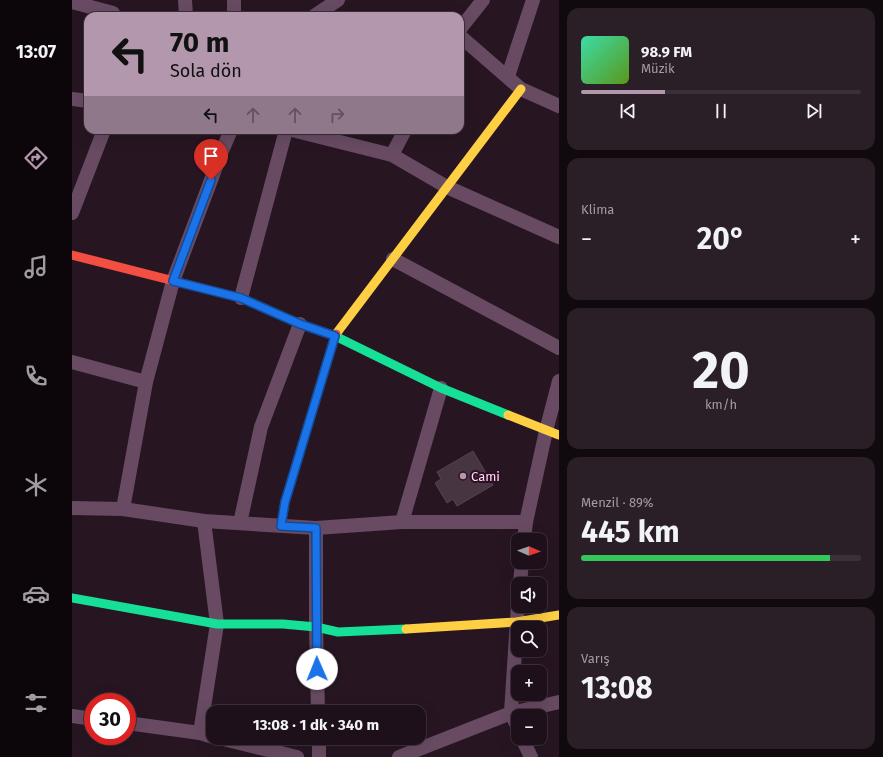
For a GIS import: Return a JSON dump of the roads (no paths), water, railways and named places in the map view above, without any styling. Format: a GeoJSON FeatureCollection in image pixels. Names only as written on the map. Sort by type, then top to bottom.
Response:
{"type":"FeatureCollection","features":[{"type":"Feature","properties":{"kind":"street"},"geometry":{"type":"LineString","coordinates":[[185,0],[186,12]]}},
{"type":"Feature","properties":{"kind":"street"},"geometry":{"type":"LineString","coordinates":[[234,0],[234,12]]}},
{"type":"Feature","properties":{"kind":"street"},"geometry":{"type":"LineString","coordinates":[[320,12],[338,0]]}},
{"type":"Feature","properties":{"kind":"street"},"geometry":{"type":"LineString","coordinates":[[464,24],[483,0]]}},
{"type":"Feature","properties":{"kind":"street"},"geometry":{"type":"LineString","coordinates":[[508,76],[533,0]]}},
{"type":"Feature","properties":{"kind":"street"},"geometry":{"type":"LineString","coordinates":[[72,2],[114,10]]}},
{"type":"Feature","properties":{"kind":"street"},"geometry":{"type":"LineString","coordinates":[[464,39],[508,76],[521,89],[559,106]]}},
{"type":"Feature","properties":{"kind":"street"},"geometry":{"type":"LineString","coordinates":[[281,526],[285,502],[335,336],[521,89]]}},
{"type":"Feature","properties":{"kind":"street"},"geometry":{"type":"LineString","coordinates":[[72,99],[84,100]]}},
{"type":"Feature","properties":{"kind":"street"},"geometry":{"type":"LineString","coordinates":[[72,213],[102,134]]}},
{"type":"Feature","properties":{"kind":"street"},"geometry":{"type":"LineString","coordinates":[[123,509],[146,382],[173,281],[229,134]]}},
{"type":"Feature","properties":{"kind":"street"},"geometry":{"type":"LineString","coordinates":[[241,298],[285,134]]}},
{"type":"Feature","properties":{"kind":"street"},"geometry":{"type":"LineString","coordinates":[[308,134],[392,155],[447,187],[559,238]]}},
{"type":"Feature","properties":{"kind":"street"},"geometry":{"type":"LineString","coordinates":[[392,155],[403,134]]}},
{"type":"Feature","properties":{"kind":"street"},"geometry":{"type":"LineString","coordinates":[[72,255],[241,298],[300,324],[335,336],[441,388],[552,433]]}},
{"type":"Feature","properties":{"kind":"street"},"geometry":{"type":"LineString","coordinates":[[393,259],[559,348]]}},
{"type":"Feature","properties":{"kind":"street"},"geometry":{"type":"LineString","coordinates":[[240,523],[261,426],[300,324]]}},
{"type":"Feature","properties":{"kind":"street"},"geometry":{"type":"LineString","coordinates":[[72,362],[146,382]]}},
{"type":"Feature","properties":{"kind":"street"},"geometry":{"type":"LineString","coordinates":[[525,533],[526,522],[552,433],[559,381]]}},
{"type":"Feature","properties":{"kind":"street"},"geometry":{"type":"LineString","coordinates":[[402,522],[441,388]]}},
{"type":"Feature","properties":{"kind":"street"},"geometry":{"type":"LineString","coordinates":[[72,508],[123,509],[204,521],[316,528],[402,522],[526,522]]}},
{"type":"Feature","properties":{"kind":"street"},"geometry":{"type":"LineString","coordinates":[[204,521],[217,624],[209,705]]}},
{"type":"Feature","properties":{"kind":"street"},"geometry":{"type":"LineString","coordinates":[[316,528],[318,705]]}},
{"type":"Feature","properties":{"kind":"street"},"geometry":{"type":"LineString","coordinates":[[72,598],[217,624],[283,624],[316,627],[338,632],[511,622]]}},
{"type":"Feature","properties":{"kind":"street"},"geometry":{"type":"LineString","coordinates":[[522,621],[559,615]]}},
{"type":"Feature","properties":{"kind":"street"},"geometry":{"type":"LineString","coordinates":[[511,709],[514,657]]}},
{"type":"Feature","properties":{"kind":"street"},"geometry":{"type":"LineString","coordinates":[[528,709],[559,702]]}},
{"type":"Feature","properties":{"kind":"street"},"geometry":{"type":"LineString","coordinates":[[399,757],[511,713]]}},
{"type":"Feature","properties":{"kind":"street"},"geometry":{"type":"LineString","coordinates":[[72,716],[84,718]]}},
{"type":"Feature","properties":{"kind":"street"},"geometry":{"type":"LineString","coordinates":[[136,724],[206,735]]}},
{"type":"Feature","properties":{"kind":"street"},"geometry":{"type":"LineString","coordinates":[[248,745],[297,757]]}},
{"type":"Feature","properties":{"kind":"street"},"geometry":{"type":"LineString","coordinates":[[319,745],[319,757]]}},
{"type":"Feature","properties":{"kind":"street"},"geometry":{"type":"LineString","coordinates":[[525,745],[531,757]]}},
{"type":"Feature","properties":{"kind":"place","name":"Cami"},"geometry":{"type":"Point","coordinates":[463,476]}}]}
